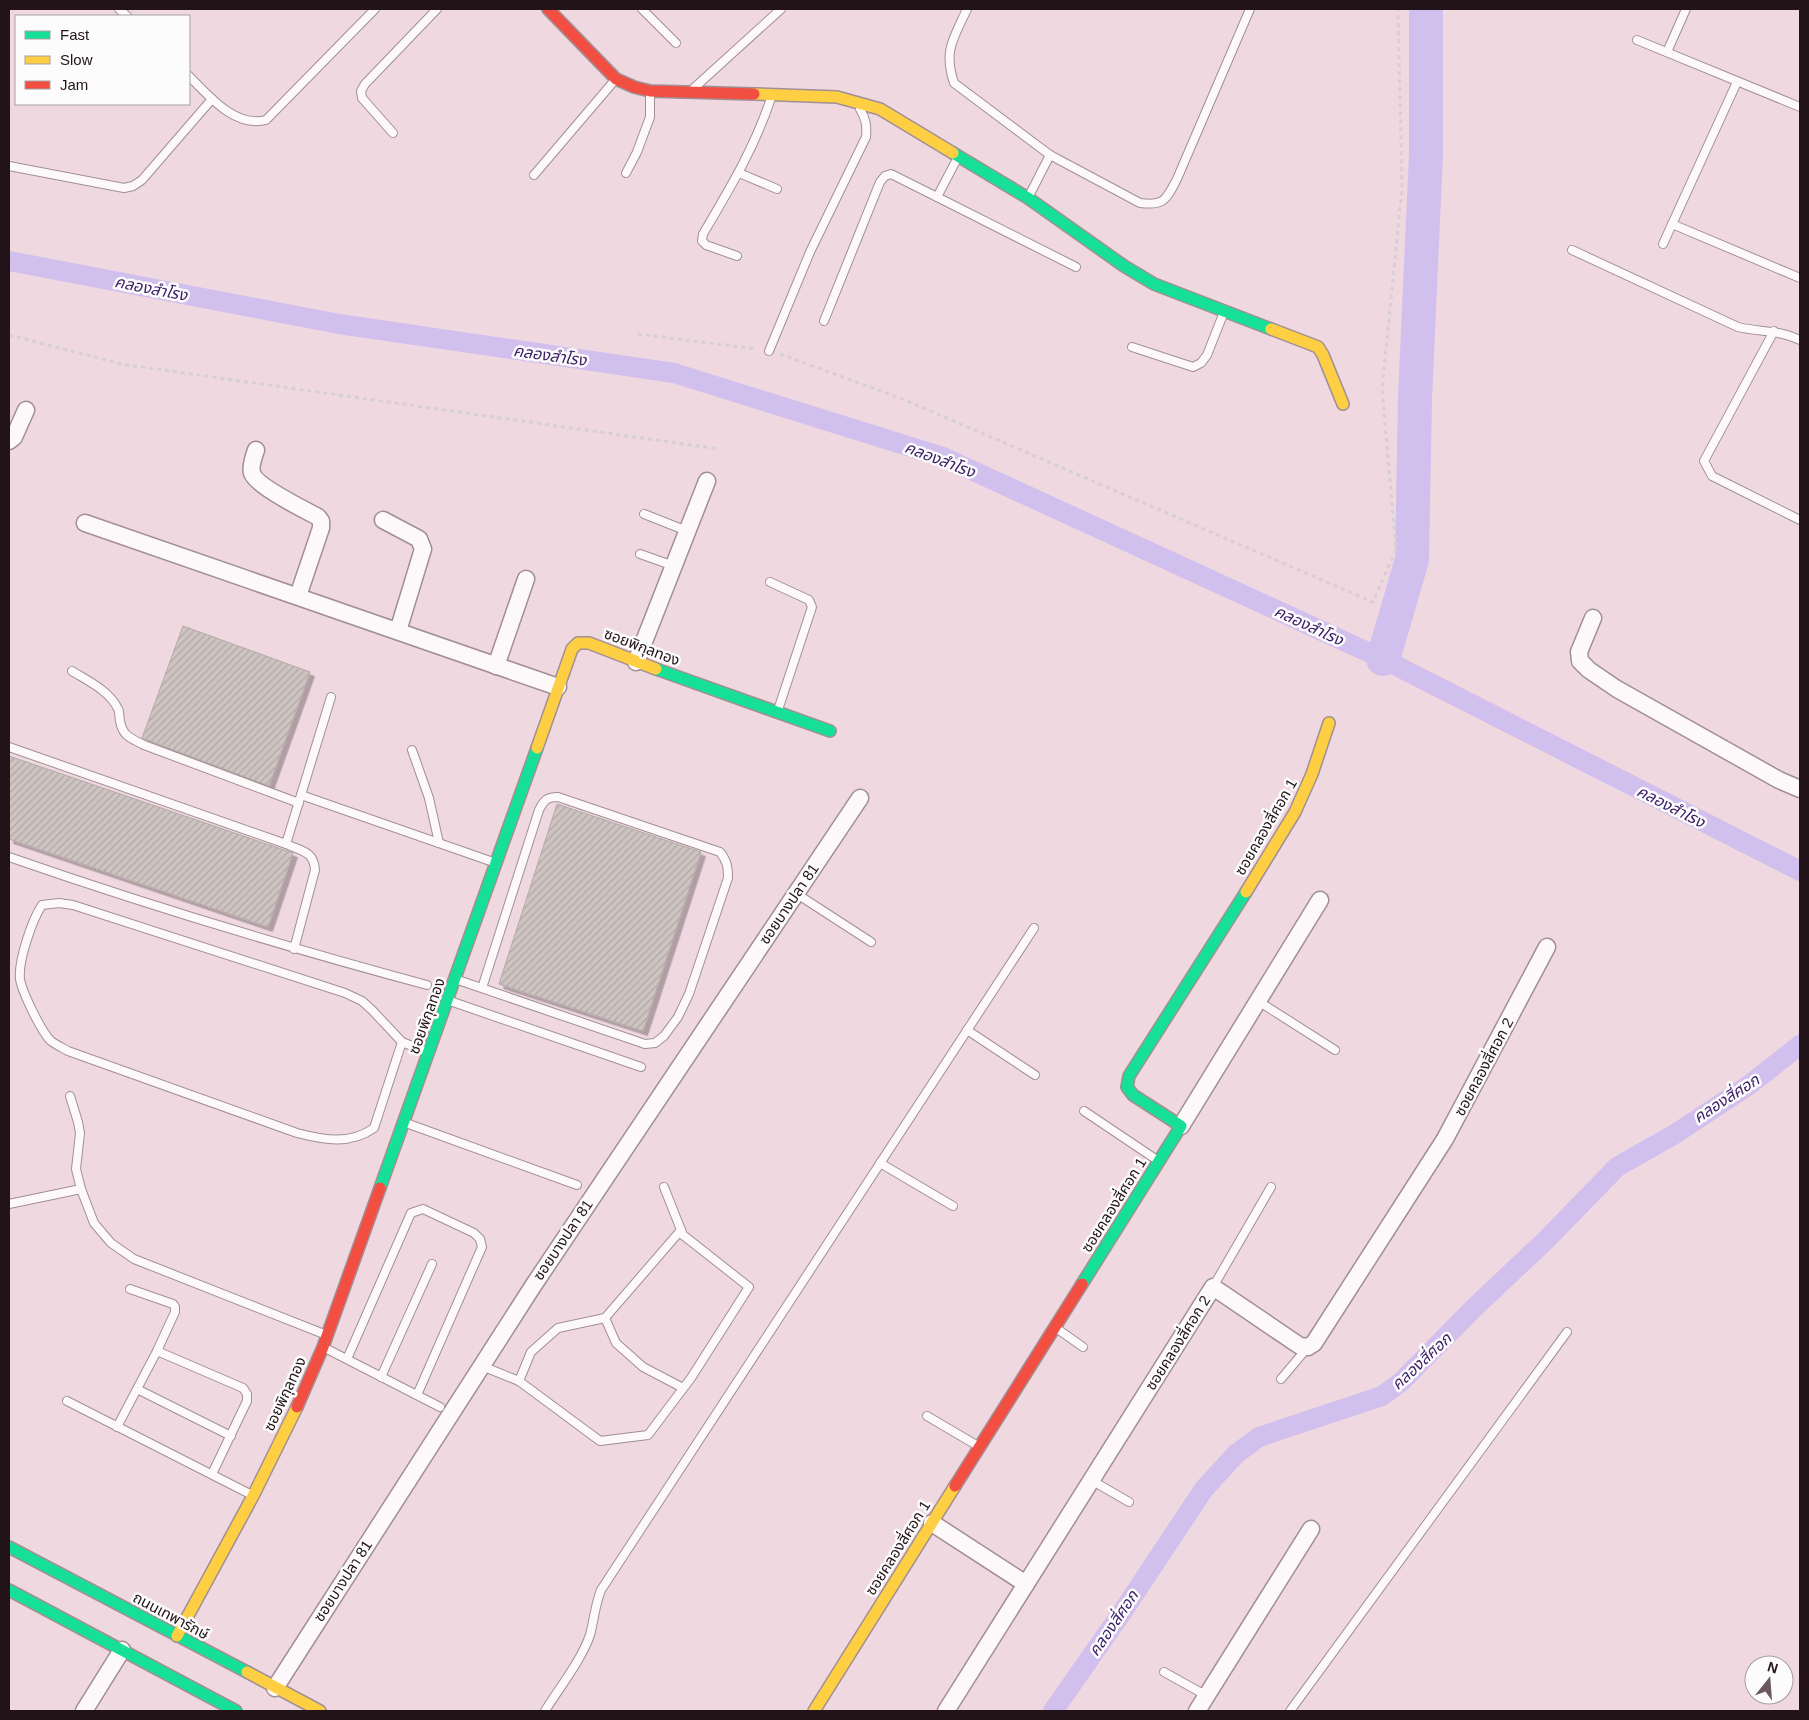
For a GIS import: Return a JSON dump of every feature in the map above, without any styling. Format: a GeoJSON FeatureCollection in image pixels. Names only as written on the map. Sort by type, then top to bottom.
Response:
{"type":"FeatureCollection","features":[{"type":"Feature","properties":{"kind":"street"},"geometry":{"type":"LineString","coordinates":[[548,9],[616,79],[634,87],[650,91],[837,97],[880,109],[1028,198],[1139,276],[1154,284],[1318,347],[1323,354],[1343,404]]}},
{"type":"Feature","properties":{"kind":"street"},"geometry":{"type":"LineString","coordinates":[[9,441],[14,437],[26,410]]}},
{"type":"Feature","properties":{"kind":"street"},"geometry":{"type":"LineString","coordinates":[[256,450],[251,471],[254,476],[283,498],[318,517],[321,521],[321,528],[298,596]]}},
{"type":"Feature","properties":{"kind":"street"},"geometry":{"type":"LineString","coordinates":[[636,662],[707,481]]}},
{"type":"Feature","properties":{"kind":"street"},"geometry":{"type":"LineString","coordinates":[[383,520],[419,539],[423,548],[398,631]]}},
{"type":"Feature","properties":{"kind":"street"},"geometry":{"type":"LineString","coordinates":[[85,523],[558,687]]}},
{"type":"Feature","properties":{"kind":"street"},"geometry":{"type":"LineString","coordinates":[[496,666],[526,579]]}},
{"type":"Feature","properties":{"kind":"street"},"geometry":{"type":"LineString","coordinates":[[1593,618],[1579,652],[1580,661],[1589,670],[1616,689],[1779,780],[1800,789]]}},
{"type":"Feature","properties":{"kind":"street","name":"ซอยพิกุลทอง"},"geometry":{"type":"LineString","coordinates":[[177,1636],[254,1496],[328,1336],[429,1052],[447,993],[456,979],[572,649],[578,643],[589,643],[636,662],[830,731]]}},
{"type":"Feature","properties":{"kind":"street","name":"ซอยคลองสี่ศอก 1"},"geometry":{"type":"LineString","coordinates":[[814,1711],[1180,1126],[1133,1095],[1127,1087],[1129,1076],[1289,824],[1316,766],[1329,723]]}},
{"type":"Feature","properties":{"kind":"street","name":"ซอยบางปลา 81"},"geometry":{"type":"LineString","coordinates":[[275,1688],[538,1278],[860,798]]}},
{"type":"Feature","properties":{"kind":"street"},"geometry":{"type":"LineString","coordinates":[[1180,1126],[1320,900]]}},
{"type":"Feature","properties":{"kind":"street","name":"ซอยคลองสี่ศอก 2"},"geometry":{"type":"LineString","coordinates":[[946,1711],[1213,1287],[1300,1346],[1308,1347],[1314,1343],[1446,1139],[1547,947]]}},
{"type":"Feature","properties":{"kind":"street"},"geometry":{"type":"LineString","coordinates":[[932,1522],[1026,1584]]}},
{"type":"Feature","properties":{"kind":"street"},"geometry":{"type":"LineString","coordinates":[[1197,1711],[1311,1529]]}},
{"type":"Feature","properties":{"kind":"street","name":"ถนนเทพารักษ์"},"geometry":{"type":"LineString","coordinates":[[9,1547],[320,1711]]}},
{"type":"Feature","properties":{"kind":"street"},"geometry":{"type":"LineString","coordinates":[[9,1590],[236,1711]]}},
{"type":"Feature","properties":{"kind":"street"},"geometry":{"type":"LineString","coordinates":[[84,1711],[122,1650]]}},
{"type":"Feature","properties":{"kind":"lane"},"geometry":{"type":"LineString","coordinates":[[190,77],[212,99],[235,116],[257,123],[266,120],[375,9]]}},
{"type":"Feature","properties":{"kind":"lane"},"geometry":{"type":"LineString","coordinates":[[393,133],[362,98],[361,90],[437,9]]}},
{"type":"Feature","properties":{"kind":"lane"},"geometry":{"type":"LineString","coordinates":[[642,9],[676,43]]}},
{"type":"Feature","properties":{"kind":"lane"},"geometry":{"type":"LineString","coordinates":[[689,92],[781,9]]}},
{"type":"Feature","properties":{"kind":"lane"},"geometry":{"type":"LineString","coordinates":[[967,9],[950,49],[949,68],[954,83],[1050,155],[1140,203],[1154,205],[1167,198],[1177,179],[1250,9]]}},
{"type":"Feature","properties":{"kind":"lane"},"geometry":{"type":"LineString","coordinates":[[1667,52],[1686,9]]}},
{"type":"Feature","properties":{"kind":"lane"},"geometry":{"type":"LineString","coordinates":[[1637,40],[1800,106]]}},
{"type":"Feature","properties":{"kind":"lane"},"geometry":{"type":"LineString","coordinates":[[534,175],[616,79]]}},
{"type":"Feature","properties":{"kind":"lane"},"geometry":{"type":"LineString","coordinates":[[1663,244],[1737,82]]}},
{"type":"Feature","properties":{"kind":"lane"},"geometry":{"type":"LineString","coordinates":[[626,173],[637,152],[650,117],[650,91]]}},
{"type":"Feature","properties":{"kind":"lane"},"geometry":{"type":"LineString","coordinates":[[737,256],[706,245],[702,242],[703,234],[739,173],[762,126],[772,96]]}},
{"type":"Feature","properties":{"kind":"lane"},"geometry":{"type":"LineString","coordinates":[[9,166],[98,184],[124,188],[133,186],[142,180],[212,99]]}},
{"type":"Feature","properties":{"kind":"lane"},"geometry":{"type":"LineString","coordinates":[[769,351],[810,252],[866,137],[867,127],[865,118],[855,101]]}},
{"type":"Feature","properties":{"kind":"lane"},"geometry":{"type":"LineString","coordinates":[[938,197],[958,155]]}},
{"type":"Feature","properties":{"kind":"lane"},"geometry":{"type":"LineString","coordinates":[[1028,198],[1050,155]]}},
{"type":"Feature","properties":{"kind":"lane"},"geometry":{"type":"LineString","coordinates":[[739,173],[777,189]]}},
{"type":"Feature","properties":{"kind":"lane"},"geometry":{"type":"LineString","coordinates":[[824,321],[880,182],[885,176],[891,174],[1076,267]]}},
{"type":"Feature","properties":{"kind":"lane"},"geometry":{"type":"LineString","coordinates":[[1672,224],[1800,278]]}},
{"type":"Feature","properties":{"kind":"lane"},"geometry":{"type":"LineString","coordinates":[[1572,250],[1738,326],[1754,330],[1774,331],[1800,340]]}},
{"type":"Feature","properties":{"kind":"lane"},"geometry":{"type":"LineString","coordinates":[[1132,347],[1193,366],[1201,364],[1207,356],[1225,311]]}},
{"type":"Feature","properties":{"kind":"lane"},"geometry":{"type":"LineString","coordinates":[[1774,331],[1704,461],[1712,476],[1800,520]]}},
{"type":"Feature","properties":{"kind":"lane"},"geometry":{"type":"LineString","coordinates":[[644,514],[687,532]]}},
{"type":"Feature","properties":{"kind":"lane"},"geometry":{"type":"LineString","coordinates":[[640,554],[674,566]]}},
{"type":"Feature","properties":{"kind":"lane"},"geometry":{"type":"LineString","coordinates":[[770,582],[809,600],[812,607],[777,712]]}},
{"type":"Feature","properties":{"kind":"lane"},"geometry":{"type":"LineString","coordinates":[[72,671],[101,689],[110,699],[118,709],[122,732],[129,737],[144,745],[299,803]]}},
{"type":"Feature","properties":{"kind":"lane"},"geometry":{"type":"LineString","coordinates":[[286,844],[331,697]]}},
{"type":"Feature","properties":{"kind":"lane"},"geometry":{"type":"LineString","coordinates":[[9,747],[286,844],[309,854],[314,860],[315,870],[294,949]]}},
{"type":"Feature","properties":{"kind":"lane"},"geometry":{"type":"LineString","coordinates":[[412,750],[429,798],[439,843]]}},
{"type":"Feature","properties":{"kind":"lane"},"geometry":{"type":"LineString","coordinates":[[302,795],[497,864]]}},
{"type":"Feature","properties":{"kind":"lane"},"geometry":{"type":"LineString","coordinates":[[456,979],[482,988],[645,1044],[655,1043],[664,1036],[689,994],[728,878],[728,865],[725,858],[720,852],[558,797],[550,797],[543,801],[539,810],[482,988]]}},
{"type":"Feature","properties":{"kind":"lane"},"geometry":{"type":"LineString","coordinates":[[9,857],[72,879],[294,949],[427,985]]}},
{"type":"Feature","properties":{"kind":"lane"},"geometry":{"type":"LineString","coordinates":[[797,894],[870,942]]}},
{"type":"Feature","properties":{"kind":"lane"},"geometry":{"type":"LineString","coordinates":[[402,1042],[374,1128],[363,1136],[348,1140],[317,1138],[297,1133],[86,1058],[52,1042],[45,1034],[23,991],[20,980],[20,965],[35,915],[42,905],[73,904],[345,993],[362,1001],[402,1042],[429,1052]]}},
{"type":"Feature","properties":{"kind":"lane"},"geometry":{"type":"LineString","coordinates":[[544,1711],[583,1651],[590,1635],[596,1602],[601,1590],[1034,928]]}},
{"type":"Feature","properties":{"kind":"lane"},"geometry":{"type":"LineString","coordinates":[[447,993],[641,1066]]}},
{"type":"Feature","properties":{"kind":"lane"},"geometry":{"type":"LineString","coordinates":[[1258,1001],[1336,1050]]}},
{"type":"Feature","properties":{"kind":"lane"},"geometry":{"type":"LineString","coordinates":[[967,1030],[1035,1075]]}},
{"type":"Feature","properties":{"kind":"lane"},"geometry":{"type":"LineString","coordinates":[[70,1096],[80,1133],[76,1169],[81,1189],[94,1222],[111,1243],[134,1259],[328,1336]]}},
{"type":"Feature","properties":{"kind":"lane"},"geometry":{"type":"LineString","coordinates":[[1084,1111],[1159,1161]]}},
{"type":"Feature","properties":{"kind":"lane"},"geometry":{"type":"LineString","coordinates":[[404,1123],[577,1185]]}},
{"type":"Feature","properties":{"kind":"lane"},"geometry":{"type":"LineString","coordinates":[[880,1163],[953,1206]]}},
{"type":"Feature","properties":{"kind":"lane"},"geometry":{"type":"LineString","coordinates":[[482,1366],[520,1381],[600,1441],[648,1435],[683,1388],[749,1287],[683,1235],[664,1187]]}},
{"type":"Feature","properties":{"kind":"lane"},"geometry":{"type":"LineString","coordinates":[[1213,1287],[1271,1187]]}},
{"type":"Feature","properties":{"kind":"lane"},"geometry":{"type":"LineString","coordinates":[[9,1204],[81,1189]]}},
{"type":"Feature","properties":{"kind":"lane"},"geometry":{"type":"LineString","coordinates":[[347,1359],[411,1213],[423,1209],[474,1234],[480,1239],[482,1246],[417,1395]]}},
{"type":"Feature","properties":{"kind":"lane"},"geometry":{"type":"LineString","coordinates":[[520,1381],[531,1352],[558,1328],[605,1318],[681,1230]]}},
{"type":"Feature","properties":{"kind":"lane"},"geometry":{"type":"LineString","coordinates":[[381,1377],[432,1264]]}},
{"type":"Feature","properties":{"kind":"lane"},"geometry":{"type":"LineString","coordinates":[[117,1427],[175,1312],[173,1304],[130,1289]]}},
{"type":"Feature","properties":{"kind":"lane"},"geometry":{"type":"LineString","coordinates":[[605,1318],[616,1343],[643,1368],[683,1388]]}},
{"type":"Feature","properties":{"kind":"lane"},"geometry":{"type":"LineString","coordinates":[[1054,1327],[1083,1347]]}},
{"type":"Feature","properties":{"kind":"lane"},"geometry":{"type":"LineString","coordinates":[[1290,1711],[1567,1332]]}},
{"type":"Feature","properties":{"kind":"lane"},"geometry":{"type":"LineString","coordinates":[[323,1347],[440,1407]]}},
{"type":"Feature","properties":{"kind":"lane"},"geometry":{"type":"LineString","coordinates":[[1281,1379],[1308,1347]]}},
{"type":"Feature","properties":{"kind":"lane"},"geometry":{"type":"LineString","coordinates":[[157,1351],[243,1388],[247,1394],[248,1401],[212,1474]]}},
{"type":"Feature","properties":{"kind":"lane"},"geometry":{"type":"LineString","coordinates":[[137,1389],[231,1436]]}},
{"type":"Feature","properties":{"kind":"lane"},"geometry":{"type":"LineString","coordinates":[[67,1402],[254,1496]]}},
{"type":"Feature","properties":{"kind":"lane"},"geometry":{"type":"LineString","coordinates":[[927,1416],[980,1447]]}},
{"type":"Feature","properties":{"kind":"lane"},"geometry":{"type":"LineString","coordinates":[[1091,1480],[1130,1502]]}},
{"type":"Feature","properties":{"kind":"lane"},"geometry":{"type":"LineString","coordinates":[[1164,1672],[1207,1696]]}},
{"type":"Feature","properties":{"kind":"path"},"geometry":{"type":"LineString","coordinates":[[638,334],[769,351],[905,400],[1373,602],[1396,549],[1382,389],[1402,188],[1398,9]]}},
{"type":"Feature","properties":{"kind":"path"},"geometry":{"type":"LineString","coordinates":[[9,335],[121,364],[719,449]]}},
{"type":"Feature","properties":{"kind":"building"},"geometry":{"type":"Polygon","coordinates":[[[183,626],[310,672],[269,786],[142,738],[183,626]]]}},
{"type":"Feature","properties":{"kind":"building"},"geometry":{"type":"Polygon","coordinates":[[[9,756],[293,853],[268,927],[9,839],[9,756]]]}},
{"type":"Feature","properties":{"kind":"building"},"geometry":{"type":"Polygon","coordinates":[[[557,804],[701,852],[643,1031],[499,984],[557,804]]]}},
{"type":"Feature","properties":{"kind":"waterway"},"geometry":{"type":"LineString","coordinates":[[1383,659],[1412,560],[1415,398],[1426,154],[1426,9]]}},
{"type":"Feature","properties":{"kind":"waterway","name":"คลองสำโรง"},"geometry":{"type":"LineString","coordinates":[[9,261],[339,324],[674,373],[943,457],[1383,659],[1800,871]]}},
{"type":"Feature","properties":{"kind":"waterway","name":"คลองสี่ศอก"},"geometry":{"type":"LineString","coordinates":[[1053,1711],[1123,1611],[1204,1489],[1236,1454],[1259,1437],[1382,1396],[1401,1382],[1475,1307],[1546,1240],[1617,1167],[1675,1134],[1749,1085],[1800,1045]]}},
{"type":"Feature","properties":{"kind":"traffic: fast"},"geometry":{"type":"LineString","coordinates":[[953,153],[1028,198],[1124,266],[1154,284],[1271,329]]}},
{"type":"Feature","properties":{"kind":"traffic: fast"},"geometry":{"type":"LineString","coordinates":[[656,669],[830,731]]}},
{"type":"Feature","properties":{"kind":"traffic: fast"},"geometry":{"type":"LineString","coordinates":[[380,1188],[537,748]]}},
{"type":"Feature","properties":{"kind":"traffic: fast"},"geometry":{"type":"LineString","coordinates":[[1082,1284],[1181,1126],[1133,1095],[1127,1087],[1129,1076],[1246,892]]}},
{"type":"Feature","properties":{"kind":"traffic: fast"},"geometry":{"type":"LineString","coordinates":[[9,1547],[247,1672]]}},
{"type":"Feature","properties":{"kind":"traffic: fast"},"geometry":{"type":"LineString","coordinates":[[9,1590],[236,1711]]}},
{"type":"Feature","properties":{"kind":"traffic: slow"},"geometry":{"type":"LineString","coordinates":[[754,94],[837,97],[880,109],[953,153]]}},
{"type":"Feature","properties":{"kind":"traffic: slow"},"geometry":{"type":"LineString","coordinates":[[1271,329],[1318,347],[1343,404]]}},
{"type":"Feature","properties":{"kind":"traffic: slow"},"geometry":{"type":"LineString","coordinates":[[537,748],[572,649],[578,643],[589,643],[656,669]]}},
{"type":"Feature","properties":{"kind":"traffic: slow"},"geometry":{"type":"LineString","coordinates":[[1246,892],[1295,812],[1312,774],[1329,723]]}},
{"type":"Feature","properties":{"kind":"traffic: slow"},"geometry":{"type":"LineString","coordinates":[[177,1636],[253,1496],[297,1407]]}},
{"type":"Feature","properties":{"kind":"traffic: slow"},"geometry":{"type":"LineString","coordinates":[[814,1711],[955,1486]]}},
{"type":"Feature","properties":{"kind":"traffic: slow"},"geometry":{"type":"LineString","coordinates":[[247,1672],[320,1711]]}},
{"type":"Feature","properties":{"kind":"traffic: jam"},"geometry":{"type":"LineString","coordinates":[[548,9],[616,79],[634,87],[650,91],[754,94]]}},
{"type":"Feature","properties":{"kind":"traffic: jam"},"geometry":{"type":"LineString","coordinates":[[297,1407],[323,1347],[380,1188]]}},
{"type":"Feature","properties":{"kind":"traffic: jam"},"geometry":{"type":"LineString","coordinates":[[955,1486],[1082,1284]]}}]}
